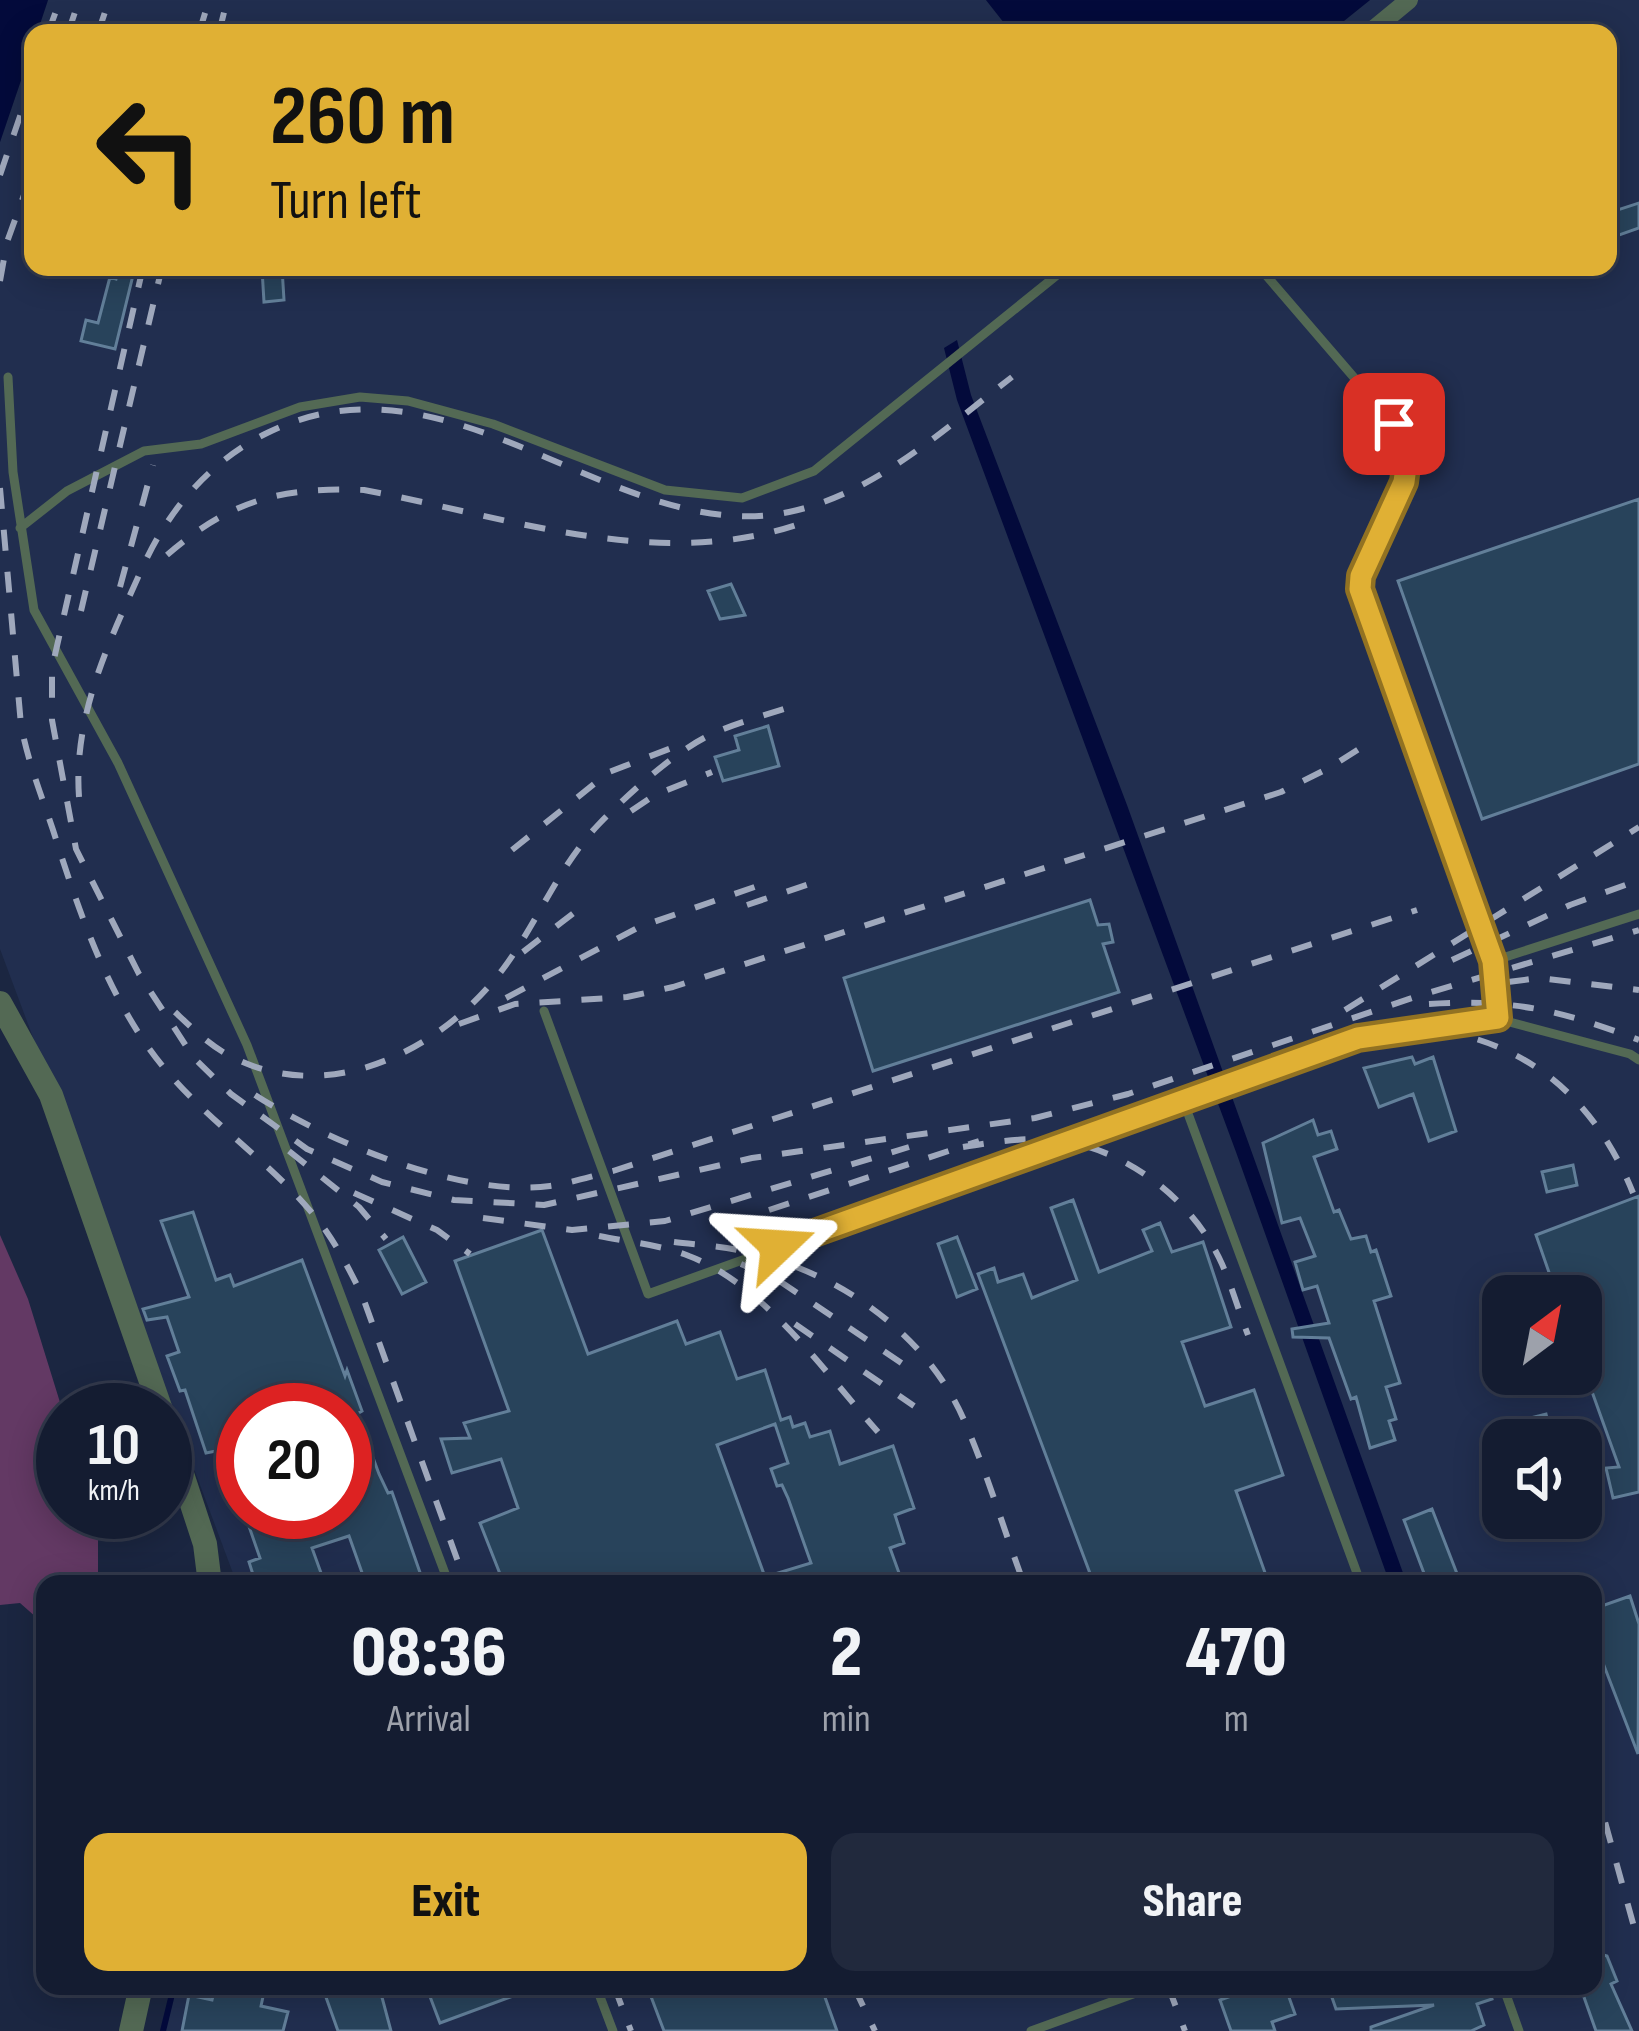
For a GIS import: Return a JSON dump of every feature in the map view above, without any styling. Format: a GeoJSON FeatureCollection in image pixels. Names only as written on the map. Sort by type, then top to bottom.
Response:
{"type":"FeatureCollection","features":[{"type":"Feature","properties":{"kind":"street"},"geometry":{"type":"LineString","coordinates":[[1380,24],[1409,0]]}},
{"type":"Feature","properties":{"kind":"street"},"geometry":{"type":"LineString","coordinates":[[0,1003],[51,1095],[152,1383]]}},
{"type":"Feature","properties":{"kind":"street"},"geometry":{"type":"LineString","coordinates":[[192,1504],[210,1575]]}},
{"type":"Feature","properties":{"kind":"street"},"geometry":{"type":"LineString","coordinates":[[131,2031],[139,1995]]}},
{"type":"Feature","properties":{"kind":"lane"},"geometry":{"type":"LineString","coordinates":[[20,528],[67,491],[144,451],[202,444],[300,407],[360,397],[408,401],[493,424],[665,490],[742,498],[814,471],[1056,276]]}},
{"type":"Feature","properties":{"kind":"lane"},"geometry":{"type":"LineString","coordinates":[[1267,276],[1394,424],[1403,444],[1407,459],[1404,482],[1361,576],[1360,589],[1493,961],[1498,1018]]}},
{"type":"Feature","properties":{"kind":"lane"},"geometry":{"type":"LineString","coordinates":[[8,377],[20,528],[34,610],[118,763],[247,1046],[446,1575]]}},
{"type":"Feature","properties":{"kind":"lane"},"geometry":{"type":"LineString","coordinates":[[1493,961],[1639,914]]}},
{"type":"Feature","properties":{"kind":"lane"},"geometry":{"type":"LineString","coordinates":[[544,1011],[648,1294],[1358,1038],[1498,1018],[1639,1060]]}},
{"type":"Feature","properties":{"kind":"lane"},"geometry":{"type":"LineString","coordinates":[[1183,1100],[1358,1575]]}},
{"type":"Feature","properties":{"kind":"lane"},"geometry":{"type":"LineString","coordinates":[[599,1995],[613,2031]]}},
{"type":"Feature","properties":{"kind":"lane"},"geometry":{"type":"LineString","coordinates":[[1031,2031],[1130,1995]]}},
{"type":"Feature","properties":{"kind":"lane"},"geometry":{"type":"LineString","coordinates":[[1506,1995],[1519,2031]]}},
{"type":"Feature","properties":{"kind":"shaded area"},"geometry":{"type":"Polygon","coordinates":[[[0,0],[48,0],[40,24],[24,24],[24,71],[0,142],[0,0]]]}},
{"type":"Feature","properties":{"kind":"shaded area"},"geometry":{"type":"Polygon","coordinates":[[[48,0],[986,0],[1005,24],[40,24],[48,0]]]}},
{"type":"Feature","properties":{"kind":"shaded area"},"geometry":{"type":"Polygon","coordinates":[[[986,0],[1370,0],[1340,24],[1005,24],[986,0]]]}},
{"type":"Feature","properties":{"kind":"shaded area"},"geometry":{"type":"Polygon","coordinates":[[[1370,0],[1639,0],[1639,2031],[165,2031],[172,1995],[1602,1995],[1602,1575],[234,1575],[220,1539],[372,1539],[372,1383],[216,1383],[216,1528],[192,1463],[192,1383],[162,1383],[0,949],[0,142],[24,71],[24,276],[1617,276],[1617,24],[1340,24],[1370,0]]]}},
{"type":"Feature","properties":{"kind":"shaded area"},"geometry":{"type":"Polygon","coordinates":[[[957,340],[971,395],[1127,805],[1404,1575],[1387,1575],[1236,1152],[957,400],[944,348],[957,340]]]}},
{"type":"Feature","properties":{"kind":"shaded area"},"geometry":{"type":"Polygon","coordinates":[[[0,1235],[28,1299],[54,1383],[36,1383],[36,1539],[98,1539],[98,1575],[36,1575],[36,1617],[20,1603],[0,1605],[0,1235]]]}},
{"type":"Feature","properties":{"kind":"building"},"geometry":{"type":"Polygon","coordinates":[[[1639,203],[1639,228],[1617,236],[1617,210],[1639,203]]]}},
{"type":"Feature","properties":{"kind":"building"},"geometry":{"type":"Polygon","coordinates":[[[133,276],[115,349],[81,341],[86,320],[98,323],[110,277],[133,276]]]}},
{"type":"Feature","properties":{"kind":"building"},"geometry":{"type":"Polygon","coordinates":[[[262,276],[282,276],[284,300],[264,302],[262,276]]]}},
{"type":"Feature","properties":{"kind":"building"},"geometry":{"type":"Polygon","coordinates":[[[1639,499],[1639,764],[1482,819],[1398,581],[1639,499]]]}},
{"type":"Feature","properties":{"kind":"building"},"geometry":{"type":"Polygon","coordinates":[[[731,584],[745,615],[720,619],[708,591],[731,584]]]}},
{"type":"Feature","properties":{"kind":"building"},"geometry":{"type":"Polygon","coordinates":[[[768,726],[779,766],[723,781],[715,757],[739,750],[735,736],[768,726]]]}},
{"type":"Feature","properties":{"kind":"building"},"geometry":{"type":"Polygon","coordinates":[[[1090,900],[1098,925],[1109,924],[1113,942],[1103,944],[1119,992],[873,1071],[844,978],[1090,900]]]}},
{"type":"Feature","properties":{"kind":"building"},"geometry":{"type":"Polygon","coordinates":[[[1412,1057],[1415,1064],[1433,1057],[1456,1131],[1429,1141],[1413,1094],[1379,1107],[1364,1068],[1412,1057]]]}},
{"type":"Feature","properties":{"kind":"building"},"geometry":{"type":"Polygon","coordinates":[[[1313,1120],[1318,1135],[1331,1131],[1337,1149],[1314,1157],[1334,1212],[1339,1210],[1351,1239],[1366,1236],[1371,1252],[1376,1250],[1391,1296],[1374,1301],[1400,1383],[1386,1387],[1396,1419],[1389,1421],[1395,1440],[1370,1448],[1356,1397],[1351,1399],[1329,1338],[1293,1337],[1292,1329],[1329,1323],[1317,1286],[1303,1290],[1295,1262],[1315,1256],[1300,1218],[1282,1223],[1263,1143],[1313,1120]]]}},
{"type":"Feature","properties":{"kind":"building"},"geometry":{"type":"Polygon","coordinates":[[[1573,1165],[1577,1185],[1547,1192],[1542,1172],[1573,1165]]]}},
{"type":"Feature","properties":{"kind":"building"},"geometry":{"type":"Polygon","coordinates":[[[1639,1196],[1639,1492],[1613,1498],[1606,1468],[1619,1467],[1593,1395],[1602,1395],[1602,1275],[1550,1275],[1536,1235],[1639,1196]]]}},
{"type":"Feature","properties":{"kind":"building"},"geometry":{"type":"Polygon","coordinates":[[[1073,1200],[1099,1272],[1152,1251],[1143,1230],[1160,1223],[1172,1252],[1203,1242],[1231,1327],[1182,1342],[1205,1406],[1254,1390],[1283,1475],[1236,1491],[1266,1575],[1091,1575],[978,1274],[994,1268],[998,1282],[1023,1274],[1032,1298],[1077,1280],[1051,1208],[1073,1200]]]}},
{"type":"Feature","properties":{"kind":"building"},"geometry":{"type":"Polygon","coordinates":[[[193,1212],[216,1280],[230,1275],[234,1286],[302,1260],[345,1376],[347,1370],[352,1383],[216,1383],[216,1451],[206,1453],[192,1411],[192,1383],[177,1383],[167,1356],[179,1352],[167,1317],[147,1320],[143,1309],[189,1297],[161,1221],[193,1212]]]}},
{"type":"Feature","properties":{"kind":"building"},"geometry":{"type":"Polygon","coordinates":[[[542,1230],[588,1354],[677,1321],[686,1344],[720,1332],[737,1379],[765,1370],[781,1420],[790,1417],[793,1427],[805,1423],[810,1437],[830,1431],[840,1464],[893,1446],[914,1508],[895,1515],[904,1543],[890,1548],[900,1575],[772,1575],[811,1563],[788,1498],[771,1469],[788,1463],[775,1424],[717,1445],[764,1575],[500,1575],[480,1523],[518,1508],[501,1459],[452,1473],[441,1439],[470,1438],[464,1423],[509,1411],[455,1261],[542,1230]]]}},
{"type":"Feature","properties":{"kind":"building"},"geometry":{"type":"Polygon","coordinates":[[[403,1237],[426,1282],[402,1294],[379,1250],[403,1237]]]}},
{"type":"Feature","properties":{"kind":"building"},"geometry":{"type":"Polygon","coordinates":[[[957,1237],[977,1289],[957,1297],[938,1244],[957,1237]]]}},
{"type":"Feature","properties":{"kind":"building"},"geometry":{"type":"Polygon","coordinates":[[[372,1455],[388,1493],[392,1492],[421,1575],[363,1575],[350,1539],[372,1539],[372,1455]]]}},
{"type":"Feature","properties":{"kind":"building"},"geometry":{"type":"Polygon","coordinates":[[[1432,1509],[1458,1575],[1425,1575],[1404,1520],[1432,1509]]]}},
{"type":"Feature","properties":{"kind":"building"},"geometry":{"type":"Polygon","coordinates":[[[253,1539],[340,1539],[312,1548],[322,1575],[253,1575],[249,1562],[260,1558],[253,1539]]]}},
{"type":"Feature","properties":{"kind":"building"},"geometry":{"type":"Polygon","coordinates":[[[1630,1596],[1639,1624],[1638,1754],[1602,1660],[1602,1606],[1630,1596]]]}},
{"type":"Feature","properties":{"kind":"building"},"geometry":{"type":"Polygon","coordinates":[[[1602,1955],[1607,1956],[1617,1981],[1611,1984],[1632,2031],[1596,2031],[1583,1995],[1602,1995],[1602,1955]]]}},
{"type":"Feature","properties":{"kind":"building"},"geometry":{"type":"Polygon","coordinates":[[[189,1995],[212,2000],[213,1995],[263,1995],[261,2006],[288,2012],[283,2031],[182,2031],[189,1995]]]}},
{"type":"Feature","properties":{"kind":"building"},"geometry":{"type":"Polygon","coordinates":[[[325,1995],[381,1995],[391,2031],[338,2031],[325,1995]]]}},
{"type":"Feature","properties":{"kind":"building"},"geometry":{"type":"Polygon","coordinates":[[[429,1995],[516,1995],[440,2023],[429,1995]]]}},
{"type":"Feature","properties":{"kind":"building"},"geometry":{"type":"Polygon","coordinates":[[[650,1995],[824,1995],[837,2031],[664,2031],[650,1995]]]}},
{"type":"Feature","properties":{"kind":"building"},"geometry":{"type":"Polygon","coordinates":[[[1234,1995],[1288,1995],[1295,2014],[1272,2022],[1275,2031],[1231,2031],[1220,2000],[1234,1995]]]}},
{"type":"Feature","properties":{"kind":"building"},"geometry":{"type":"Polygon","coordinates":[[[1331,1995],[1491,1995],[1492,1999],[1477,2004],[1484,2025],[1471,2031],[1371,2031],[1371,2027],[1434,2005],[1336,2009],[1331,1995]]]}},
{"type":"Feature","properties":{"kind":"waterway"},"geometry":{"type":"LineString","coordinates":[[163,2031],[172,1995]]}},
{"type":"Feature","properties":{"kind":"railway"},"geometry":{"type":"LineString","coordinates":[[51,24],[60,0]]}},
{"type":"Feature","properties":{"kind":"railway"},"geometry":{"type":"LineString","coordinates":[[71,24],[79,0]]}},
{"type":"Feature","properties":{"kind":"railway"},"geometry":{"type":"LineString","coordinates":[[101,24],[109,0]]}},
{"type":"Feature","properties":{"kind":"railway"},"geometry":{"type":"LineString","coordinates":[[202,24],[209,0]]}},
{"type":"Feature","properties":{"kind":"railway"},"geometry":{"type":"LineString","coordinates":[[221,24],[227,0]]}},
{"type":"Feature","properties":{"kind":"railway"},"geometry":{"type":"LineString","coordinates":[[0,175],[24,104]]}},
{"type":"Feature","properties":{"kind":"railway"},"geometry":{"type":"LineString","coordinates":[[0,281],[7,242],[24,195]]}},
{"type":"Feature","properties":{"kind":"railway"},"geometry":{"type":"LineString","coordinates":[[141,276],[52,668],[52,720],[76,849],[139,974],[194,1058],[231,1094],[307,1149],[382,1182],[454,1200],[544,1205],[752,1158],[1035,1118],[1128,1094],[1418,996],[1639,930]]}},
{"type":"Feature","properties":{"kind":"railway"},"geometry":{"type":"LineString","coordinates":[[81,611],[160,276]]}},
{"type":"Feature","properties":{"kind":"railway"},"geometry":{"type":"LineString","coordinates":[[79,797],[88,706],[154,543],[209,473],[265,434],[334,412],[401,412],[466,427],[660,502],[724,515],[789,512],[851,491],[879,475],[1012,377]]}},
{"type":"Feature","properties":{"kind":"railway"},"geometry":{"type":"LineString","coordinates":[[120,587],[153,465]]}},
{"type":"Feature","properties":{"kind":"railway"},"geometry":{"type":"LineString","coordinates":[[0,488],[21,725],[86,927],[131,1021],[171,1076],[291,1190],[341,1254],[362,1295],[463,1575]]}},
{"type":"Feature","properties":{"kind":"railway"},"geometry":{"type":"LineString","coordinates":[[167,555],[235,509],[307,491],[364,490],[531,526],[645,542],[758,535],[813,519]]}},
{"type":"Feature","properties":{"kind":"railway"},"geometry":{"type":"LineString","coordinates":[[175,1012],[224,1053],[269,1071],[307,1076],[345,1072],[416,1046],[449,1024],[503,969],[572,858],[635,790],[704,738],[799,704]]}},
{"type":"Feature","properties":{"kind":"railway"},"geometry":{"type":"LineString","coordinates":[[459,1024],[515,1004],[627,997],[673,987],[1281,792],[1370,742]]}},
{"type":"Feature","properties":{"kind":"railway"},"geometry":{"type":"LineString","coordinates":[[512,850],[609,772],[682,744]]}},
{"type":"Feature","properties":{"kind":"railway"},"geometry":{"type":"LineString","coordinates":[[631,811],[655,795],[712,772]]}},
{"type":"Feature","properties":{"kind":"railway"},"geometry":{"type":"LineString","coordinates":[[1345,1010],[1639,827]]}},
{"type":"Feature","properties":{"kind":"railway"},"geometry":{"type":"LineString","coordinates":[[747,905],[821,880]]}},
{"type":"Feature","properties":{"kind":"railway"},"geometry":{"type":"LineString","coordinates":[[1452,960],[1570,905],[1639,880]]}},
{"type":"Feature","properties":{"kind":"railway"},"geometry":{"type":"LineString","coordinates":[[506,998],[639,927],[766,883]]}},
{"type":"Feature","properties":{"kind":"railway"},"geometry":{"type":"LineString","coordinates":[[523,952],[584,905]]}},
{"type":"Feature","properties":{"kind":"railway"},"geometry":{"type":"LineString","coordinates":[[255,1095],[320,1131],[397,1163],[477,1183],[550,1186],[613,1171],[1417,910]]}},
{"type":"Feature","properties":{"kind":"railway"},"geometry":{"type":"LineString","coordinates":[[1508,982],[1539,978],[1639,990]]}},
{"type":"Feature","properties":{"kind":"railway"},"geometry":{"type":"LineString","coordinates":[[1429,1004],[1487,1003],[1536,1009],[1639,1040]]}},
{"type":"Feature","properties":{"kind":"railway"},"geometry":{"type":"LineString","coordinates":[[1353,1027],[1445,1031],[1523,1059],[1557,1083],[1586,1113],[1612,1149],[1633,1193]]}},
{"type":"Feature","properties":{"kind":"railway"},"geometry":{"type":"LineString","coordinates":[[963,1147],[1056,1140],[1108,1154],[1155,1181],[1210,1241],[1248,1335]]}},
{"type":"Feature","properties":{"kind":"railway"},"geometry":{"type":"LineString","coordinates":[[769,1210],[979,1141]]}},
{"type":"Feature","properties":{"kind":"railway"},"geometry":{"type":"LineString","coordinates":[[483,1218],[572,1230],[665,1221],[909,1147]]}},
{"type":"Feature","properties":{"kind":"railway"},"geometry":{"type":"LineString","coordinates":[[289,1151],[359,1207],[386,1239]]}},
{"type":"Feature","properties":{"kind":"railway"},"geometry":{"type":"LineString","coordinates":[[354,1193],[437,1230],[470,1254]]}},
{"type":"Feature","properties":{"kind":"railway"},"geometry":{"type":"LineString","coordinates":[[599,1236],[679,1252],[743,1287],[792,1333],[878,1432]]}},
{"type":"Feature","properties":{"kind":"railway"},"geometry":{"type":"LineString","coordinates":[[674,1242],[747,1252],[814,1274],[846,1291],[903,1334],[927,1360],[964,1420],[1021,1575]]}},
{"type":"Feature","properties":{"kind":"railway"},"geometry":{"type":"LineString","coordinates":[[741,1264],[778,1280],[909,1368]]}},
{"type":"Feature","properties":{"kind":"railway"},"geometry":{"type":"LineString","coordinates":[[795,1324],[914,1406]]}},
{"type":"Feature","properties":{"kind":"railway"},"geometry":{"type":"LineString","coordinates":[[1602,1811],[1636,1934]]}},
{"type":"Feature","properties":{"kind":"railway"},"geometry":{"type":"LineString","coordinates":[[617,1995],[631,2031]]}},
{"type":"Feature","properties":{"kind":"railway"},"geometry":{"type":"LineString","coordinates":[[858,1995],[875,2031]]}},
{"type":"Feature","properties":{"kind":"railway"},"geometry":{"type":"LineString","coordinates":[[1171,1995],[1185,2031]]}},
{"type":"Feature","properties":{"kind":"route"},"geometry":{"type":"LineString","coordinates":[[778,1246],[1358,1038],[1498,1018],[1493,961],[1360,589],[1361,576],[1404,482],[1407,459],[1394,424]]}}]}
